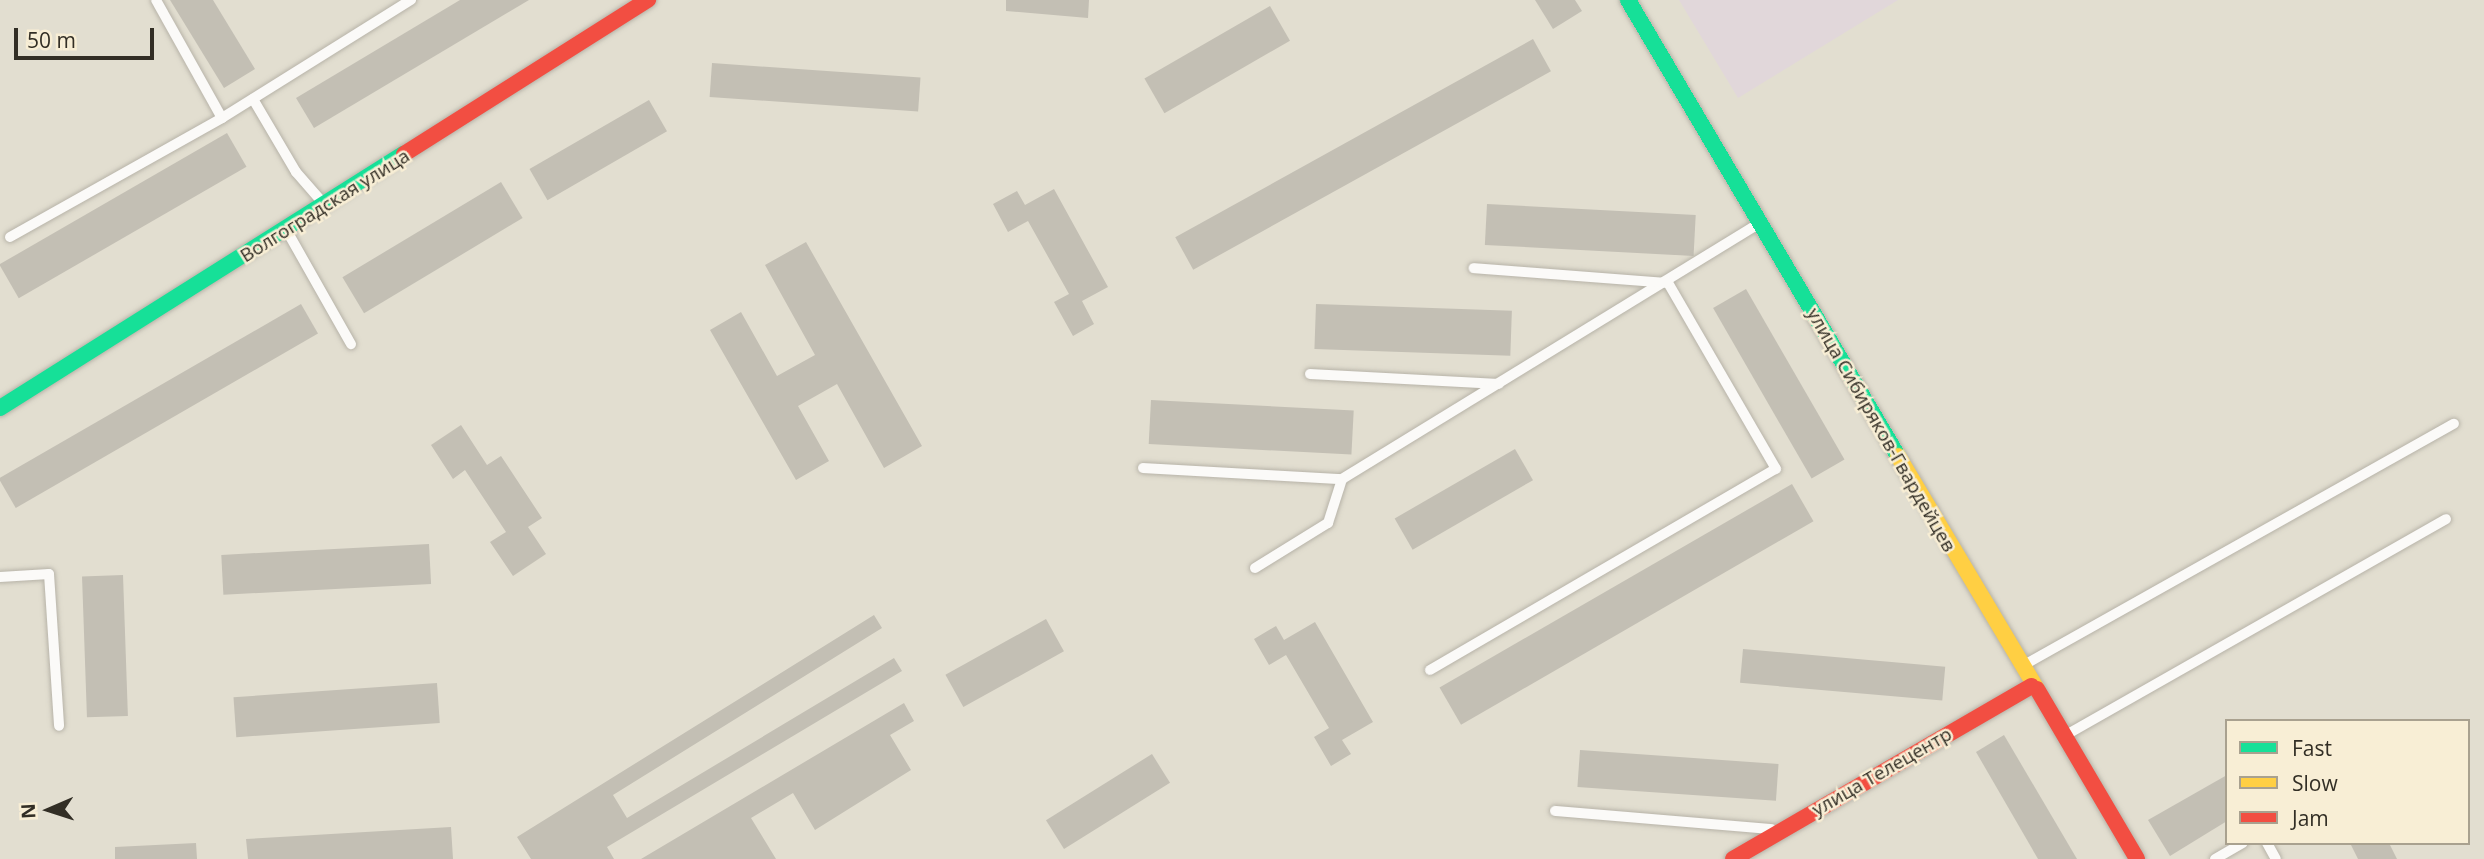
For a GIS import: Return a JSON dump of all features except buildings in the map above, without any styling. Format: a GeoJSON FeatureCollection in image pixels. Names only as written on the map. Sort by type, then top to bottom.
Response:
{"type":"FeatureCollection","features":[{"type":"Feature","properties":{"kind":"street","name":"Волгоградская улица"},"geometry":{"type":"LineString","coordinates":[[0,408],[287,231],[648,0]]}},
{"type":"Feature","properties":{"kind":"street","name":"улица Сибиряков-Гвардейцев"},"geometry":{"type":"LineString","coordinates":[[1628,0],[2137,859]]}},
{"type":"Feature","properties":{"kind":"street","name":"улица Телецентр"},"geometry":{"type":"LineString","coordinates":[[1733,859],[2032,685]]}},
{"type":"Feature","properties":{"kind":"lane"},"geometry":{"type":"LineString","coordinates":[[156,0],[222,118]]}},
{"type":"Feature","properties":{"kind":"lane"},"geometry":{"type":"LineString","coordinates":[[10,237],[222,118],[411,0]]}},
{"type":"Feature","properties":{"kind":"lane"},"geometry":{"type":"LineString","coordinates":[[253,99],[296,172],[326,206]]}},
{"type":"Feature","properties":{"kind":"lane"},"geometry":{"type":"LineString","coordinates":[[1143,468],[1342,478],[1668,283],[1759,223]]}},
{"type":"Feature","properties":{"kind":"lane"},"geometry":{"type":"LineString","coordinates":[[287,231],[351,344]]}},
{"type":"Feature","properties":{"kind":"lane"},"geometry":{"type":"LineString","coordinates":[[1474,268],[1668,283]]}},
{"type":"Feature","properties":{"kind":"lane"},"geometry":{"type":"LineString","coordinates":[[1430,670],[1776,469],[1668,283]]}},
{"type":"Feature","properties":{"kind":"lane"},"geometry":{"type":"LineString","coordinates":[[1310,374],[1500,384]]}},
{"type":"Feature","properties":{"kind":"lane"},"geometry":{"type":"LineString","coordinates":[[2021,667],[2454,424]]}},
{"type":"Feature","properties":{"kind":"lane"},"geometry":{"type":"LineString","coordinates":[[1255,568],[1328,523],[1342,478]]}},
{"type":"Feature","properties":{"kind":"lane"},"geometry":{"type":"LineString","coordinates":[[2063,737],[2446,519]]}},
{"type":"Feature","properties":{"kind":"lane"},"geometry":{"type":"LineString","coordinates":[[0,577],[49,574],[59,726]]}},
{"type":"Feature","properties":{"kind":"lane"},"geometry":{"type":"LineString","coordinates":[[1555,811],[1782,830]]}},
{"type":"Feature","properties":{"kind":"lane"},"geometry":{"type":"LineString","coordinates":[[2215,859],[2240,845]]}},
{"type":"Feature","properties":{"kind":"shaded area"},"geometry":{"type":"Polygon","coordinates":[[[1679,0],[1898,0],[1738,98],[1679,0]]]}},
{"type":"Feature","properties":{"kind":"traffic: fast"},"geometry":{"type":"LineString","coordinates":[[1628,0],[1898,456]]}},
{"type":"Feature","properties":{"kind":"traffic: fast"},"geometry":{"type":"LineString","coordinates":[[0,408],[404,154]]}},
{"type":"Feature","properties":{"kind":"traffic: slow"},"geometry":{"type":"LineString","coordinates":[[1898,456],[2037,689]]}},
{"type":"Feature","properties":{"kind":"traffic: jam"},"geometry":{"type":"LineString","coordinates":[[404,154],[648,0]]}},
{"type":"Feature","properties":{"kind":"traffic: jam"},"geometry":{"type":"LineString","coordinates":[[1733,859],[2032,686]]}},
{"type":"Feature","properties":{"kind":"traffic: jam"},"geometry":{"type":"LineString","coordinates":[[2037,689],[2137,859]]}}]}
